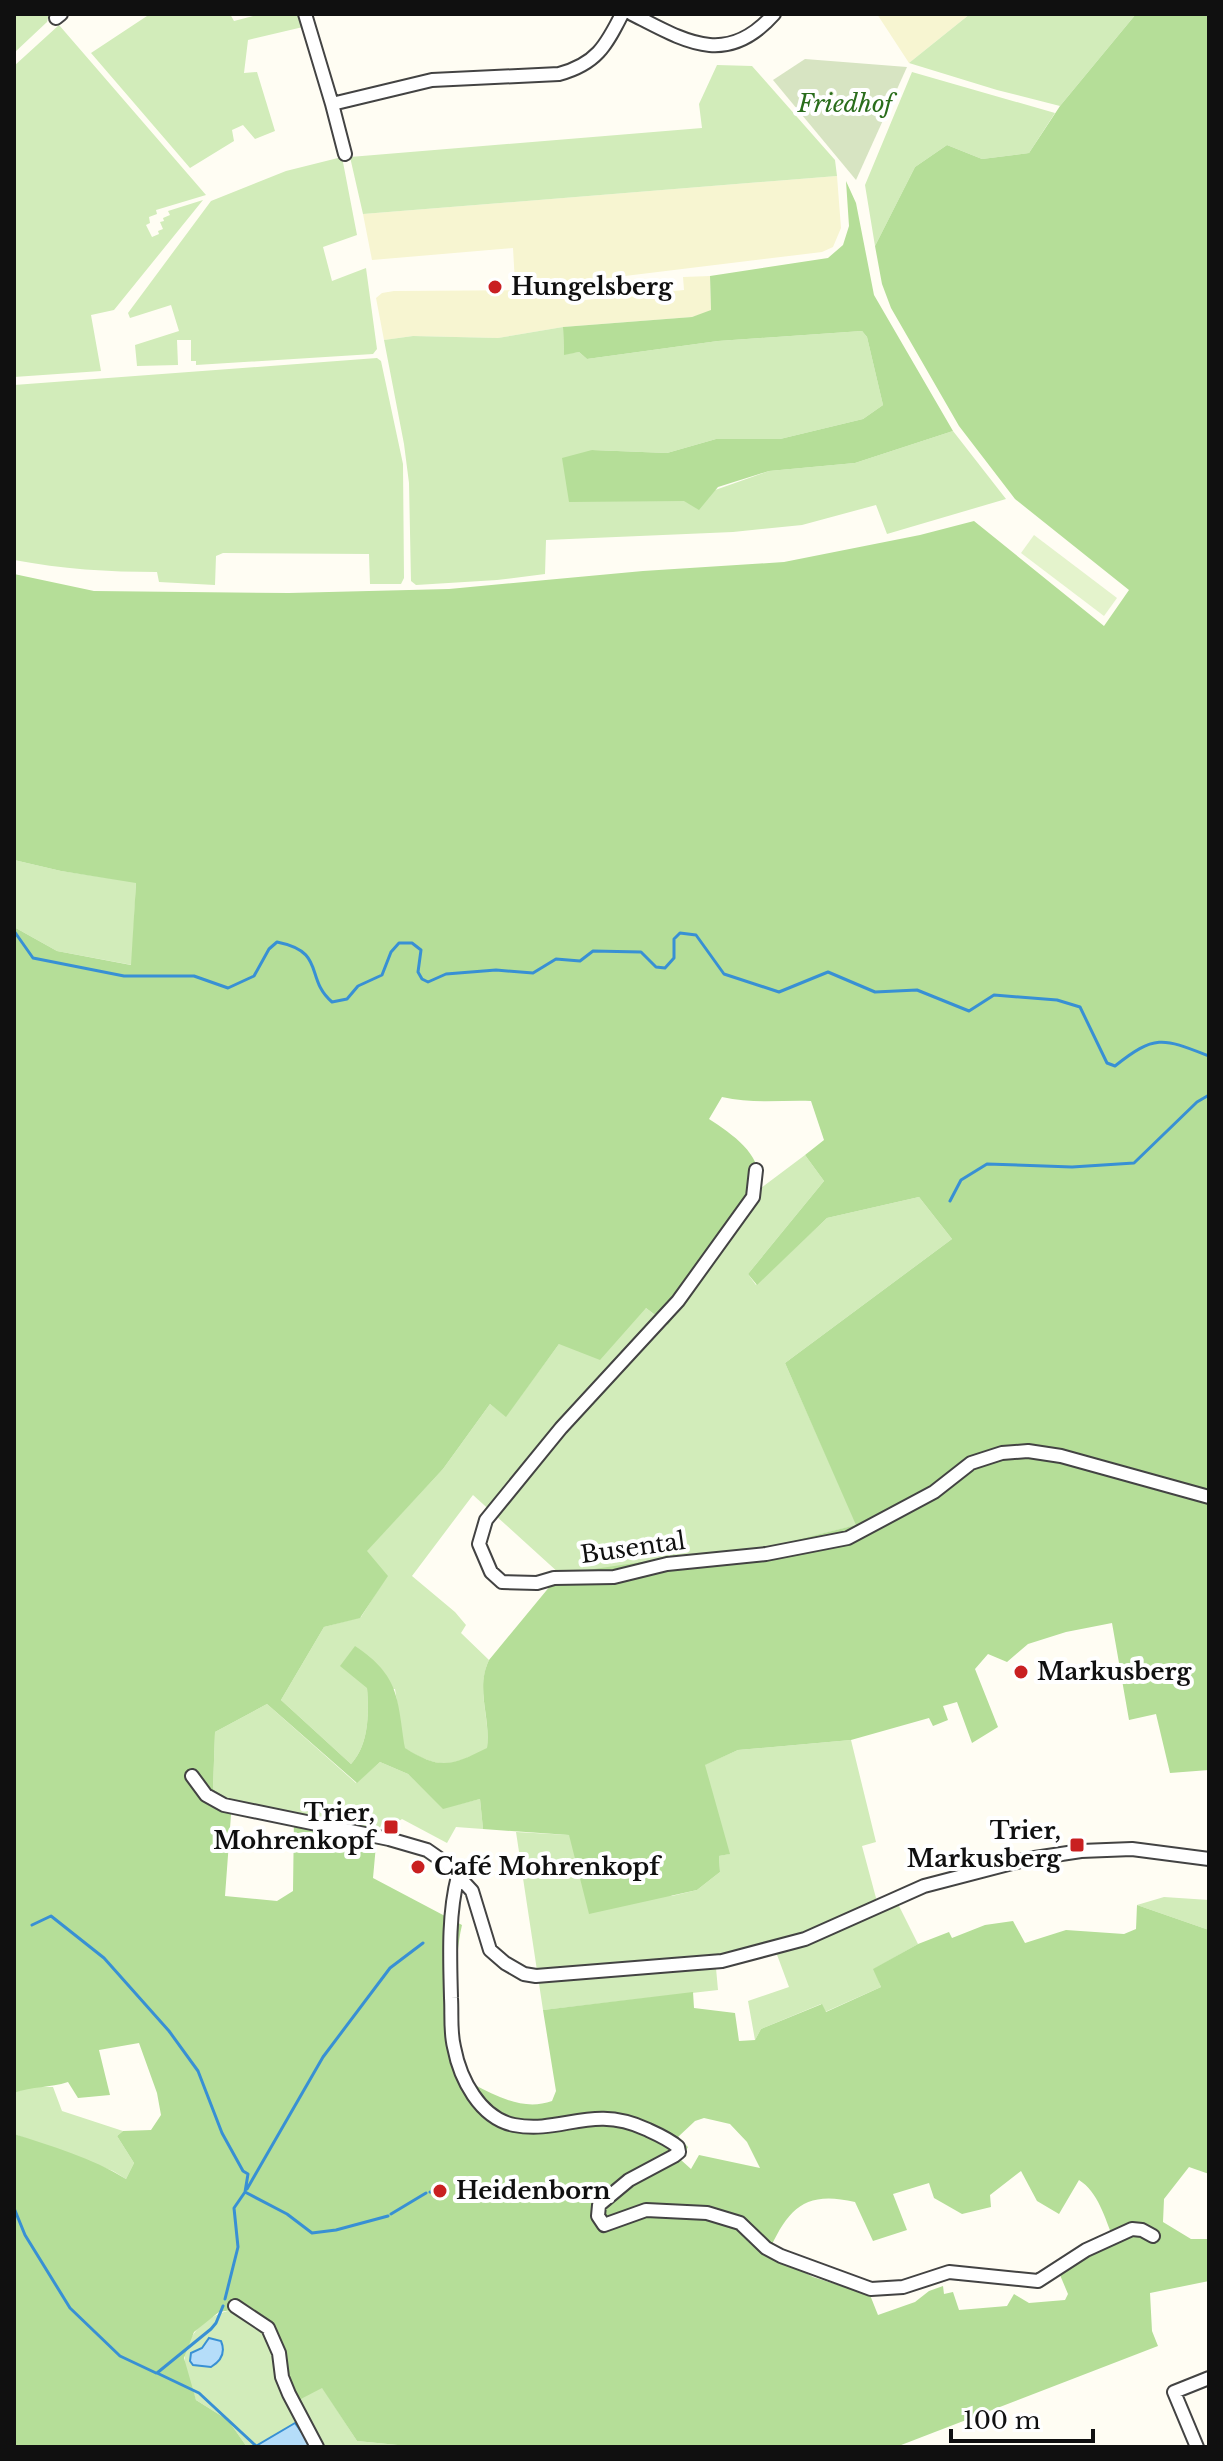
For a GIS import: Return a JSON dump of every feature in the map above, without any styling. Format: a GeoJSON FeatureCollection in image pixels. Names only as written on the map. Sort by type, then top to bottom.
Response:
{"type":"FeatureCollection","features":[{"type":"Feature","properties":{"kind":"street"},"geometry":{"type":"LineString","coordinates":[[305,14],[345,154]]}},
{"type":"Feature","properties":{"kind":"street"},"geometry":{"type":"LineString","coordinates":[[332,104],[432,80],[559,74],[577,69],[607,44],[622,14]]}},
{"type":"Feature","properties":{"kind":"street"},"geometry":{"type":"LineString","coordinates":[[632,14],[685,41],[709,47],[740,41],[759,29],[774,14]]}},
{"type":"Feature","properties":{"kind":"street","name":"Busental"},"geometry":{"type":"LineString","coordinates":[[756,1170],[753,1197],[678,1301],[561,1428],[486,1520],[479,1544],[491,1572],[502,1582],[537,1583],[554,1578],[614,1577],[667,1564],[766,1554],[848,1538],[934,1492],[971,1463],[1002,1453],[1028,1451],[1061,1456],[1209,1497]]}},
{"type":"Feature","properties":{"kind":"street"},"geometry":{"type":"LineString","coordinates":[[192,1776],[206,1795],[224,1805],[389,1839],[427,1850],[447,1864],[472,1891],[490,1950],[524,1974],[547,1976],[722,1961],[758,1953],[805,1939],[924,1886],[1028,1859],[1081,1851],[1132,1849],[1209,1859]]}},
{"type":"Feature","properties":{"kind":"street"},"geometry":{"type":"LineString","coordinates":[[458,1876],[452,1899],[453,2046],[474,2096],[497,2120],[511,2124],[532,2127],[596,2117],[622,2119],[661,2135],[678,2147],[679,2152],[674,2156],[629,2180],[599,2205],[598,2216],[604,2225],[646,2210],[707,2213],[740,2223],[766,2248],[781,2256],[871,2289],[884,2290],[949,2272],[1038,2281],[1086,2250],[1132,2229],[1153,2236]]}},
{"type":"Feature","properties":{"kind":"street"},"geometry":{"type":"LineString","coordinates":[[235,2306],[268,2328],[279,2353],[282,2377],[289,2394],[317,2447]]}},
{"type":"Feature","properties":{"kind":"street"},"geometry":{"type":"LineString","coordinates":[[1197,2447],[1174,2392],[1209,2378]]}},
{"type":"Feature","properties":{"kind":"shaded area"},"geometry":{"type":"Polygon","coordinates":[[[877,14],[970,14],[909,63],[877,14]]]}},
{"type":"Feature","properties":{"kind":"shaded area"},"geometry":{"type":"Polygon","coordinates":[[[837,176],[841,228],[833,247],[822,252],[584,281],[515,283],[513,248],[372,260],[363,214],[837,176]]]}},
{"type":"Feature","properties":{"kind":"shaded area"},"geometry":{"type":"Polygon","coordinates":[[[710,276],[711,311],[692,317],[563,327],[498,338],[413,336],[384,340],[376,298],[382,293],[394,291],[564,290],[566,302],[684,290],[683,277],[710,276]]]}},
{"type":"Feature","properties":{"kind":"green space"},"geometry":{"type":"Polygon","coordinates":[[[14,14],[49,14],[47,22],[14,53],[14,14]]]}},
{"type":"Feature","properties":{"kind":"green space"},"geometry":{"type":"Polygon","coordinates":[[[150,14],[230,14],[234,21],[261,14],[300,14],[303,27],[248,40],[244,73],[257,72],[275,131],[255,139],[243,125],[232,130],[234,141],[190,168],[91,53],[150,14]]]}},
{"type":"Feature","properties":{"kind":"green space"},"geometry":{"type":"Polygon","coordinates":[[[970,14],[1136,14],[1060,106],[909,63],[970,14]]]}},
{"type":"Feature","properties":{"kind":"green space"},"geometry":{"type":"Polygon","coordinates":[[[1136,14],[1209,14],[1209,1770],[1170,1773],[1156,1714],[1129,1720],[1112,1623],[1066,1632],[1028,1644],[1007,1662],[988,1654],[975,1669],[998,1727],[972,1743],[957,1702],[943,1706],[948,1720],[933,1726],[929,1718],[851,1740],[738,1750],[705,1765],[730,1854],[719,1856],[720,1872],[697,1890],[589,1914],[569,1835],[483,1829],[480,1799],[443,1809],[408,1774],[380,1762],[357,1783],[267,1704],[215,1732],[213,1789],[232,1801],[225,1896],[277,1901],[293,1891],[294,1816],[377,1834],[373,1878],[462,1925],[455,1996],[456,2025],[459,2049],[473,2084],[521,2103],[552,2101],[556,2091],[543,2010],[693,1992],[694,2008],[735,2013],[739,2041],[755,2040],[761,2029],[822,2004],[826,2012],[881,1987],[873,1969],[918,1944],[949,1932],[952,1938],[985,1925],[1013,1921],[1025,1943],[1066,1930],[1124,1934],[1136,1929],[1137,1905],[1209,1930],[1209,2174],[1189,2167],[1164,2199],[1163,2222],[1191,2239],[1209,2239],[1209,2281],[1150,2293],[1152,2331],[1158,2346],[896,2447],[418,2447],[357,2441],[322,2388],[297,2401],[286,2378],[274,2329],[260,2315],[232,2310],[219,2312],[194,2332],[184,2358],[196,2400],[228,2420],[247,2447],[14,2447],[14,2134],[86,2159],[126,2179],[134,2163],[117,2136],[123,2131],[151,2130],[161,2115],[157,2093],[139,2043],[99,2050],[110,2095],[78,2098],[68,2082],[14,2093],[14,927],[57,951],[131,965],[136,883],[14,860],[14,574],[94,591],[289,593],[449,589],[784,562],[974,521],[1104,626],[1129,590],[1015,499],[959,426],[891,308],[882,284],[875,246],[915,167],[947,145],[982,159],[1029,153],[1060,106],[1136,14]],[[722,1097],[709,1119],[740,1142],[755,1162],[760,1186],[757,1200],[668,1325],[646,1308],[600,1360],[559,1344],[506,1417],[490,1404],[443,1469],[367,1551],[388,1576],[360,1618],[324,1627],[281,1700],[351,1764],[361,1748],[368,1718],[367,1688],[340,1666],[355,1646],[381,1668],[394,1690],[405,1748],[428,1760],[454,1762],[487,1748],[483,1682],[489,1660],[560,1574],[768,1547],[856,1525],[785,1363],[952,1239],[919,1197],[827,1218],[757,1285],[748,1274],[824,1181],[805,1155],[824,1140],[811,1101],[755,1101],[722,1097]],[[704,2118],[695,2121],[678,2137],[688,2147],[681,2160],[691,2169],[699,2155],[760,2168],[747,2142],[730,2124],[704,2118]],[[1021,2171],[990,2195],[991,2207],[962,2214],[934,2198],[929,2183],[893,2194],[907,2230],[873,2241],[855,2202],[837,2199],[810,2201],[791,2214],[768,2253],[813,2277],[870,2295],[878,2315],[915,2302],[929,2291],[943,2286],[944,2294],[953,2292],[959,2310],[1007,2306],[1014,2294],[1029,2303],[1065,2300],[1068,2294],[1060,2275],[1113,2238],[1096,2198],[1079,2180],[1059,2214],[1037,2201],[1021,2171]]]}},
{"type":"Feature","properties":{"kind":"green space"},"geometry":{"type":"Polygon","coordinates":[[[59,25],[206,195],[156,210],[157,214],[149,217],[150,223],[146,225],[152,237],[163,229],[160,222],[170,215],[168,211],[203,200],[114,310],[91,315],[101,371],[14,377],[14,66],[59,25]]]}},
{"type":"Feature","properties":{"kind":"green space","name":"Friedhof"},"geometry":{"type":"Polygon","coordinates":[[[805,59],[907,67],[856,180],[773,80],[805,59]]]}},
{"type":"Feature","properties":{"kind":"green space"},"geometry":{"type":"Polygon","coordinates":[[[717,65],[752,66],[835,160],[837,176],[363,214],[350,157],[702,128],[699,104],[717,65]]]}},
{"type":"Feature","properties":{"kind":"green space"},"geometry":{"type":"Polygon","coordinates":[[[912,72],[1055,113],[1029,153],[982,159],[947,145],[915,167],[875,246],[865,185],[912,72]]]}},
{"type":"Feature","properties":{"kind":"green space"},"geometry":{"type":"Polygon","coordinates":[[[342,157],[357,235],[323,247],[332,281],[366,268],[377,349],[373,354],[196,365],[196,361],[191,361],[191,340],[177,340],[178,365],[137,366],[135,345],[179,331],[171,305],[130,318],[128,313],[211,201],[286,171],[342,157]]]}},
{"type":"Feature","properties":{"kind":"green space"},"geometry":{"type":"Polygon","coordinates":[[[846,181],[856,203],[874,295],[953,431],[855,463],[769,471],[718,487],[699,510],[684,501],[569,502],[562,458],[592,450],[667,453],[716,439],[780,439],[863,419],[883,405],[867,337],[862,331],[718,341],[587,359],[579,352],[564,355],[563,327],[692,317],[711,310],[710,276],[828,258],[843,245],[849,226],[846,181]]]}},
{"type":"Feature","properties":{"kind":"green space"},"geometry":{"type":"Polygon","coordinates":[[[563,327],[564,354],[579,352],[587,359],[718,341],[862,331],[867,337],[883,405],[863,419],[780,439],[716,439],[667,453],[592,450],[569,501],[684,501],[769,471],[855,463],[953,431],[1006,499],[887,534],[876,505],[802,525],[733,532],[546,540],[545,574],[416,585],[411,581],[409,483],[404,444],[384,340],[413,336],[498,338],[563,327]]]}},
{"type":"Feature","properties":{"kind":"green space"},"geometry":{"type":"Polygon","coordinates":[[[377,358],[381,361],[403,464],[404,578],[401,584],[370,584],[369,554],[223,553],[216,556],[215,585],[159,582],[157,572],[85,569],[14,560],[14,385],[377,358]]]}},
{"type":"Feature","properties":{"kind":"green space"},"geometry":{"type":"Polygon","coordinates":[[[1034,535],[1117,598],[1104,616],[1021,553],[1034,535]]]}},
{"type":"Feature","properties":{"kind":"green space"},"geometry":{"type":"Polygon","coordinates":[[[14,860],[61,871],[136,882],[132,965],[57,951],[14,927],[14,860]]]}},
{"type":"Feature","properties":{"kind":"green space"},"geometry":{"type":"Polygon","coordinates":[[[805,1155],[824,1181],[748,1274],[756,1285],[827,1218],[919,1197],[952,1239],[785,1363],[857,1525],[768,1547],[560,1574],[473,1495],[412,1576],[455,1612],[466,1625],[461,1633],[489,1660],[483,1682],[487,1749],[446,1763],[416,1755],[404,1748],[395,1689],[367,1688],[368,1718],[364,1738],[351,1764],[281,1700],[324,1627],[361,1617],[387,1576],[366,1551],[443,1469],[490,1404],[506,1416],[559,1344],[646,1308],[667,1325],[757,1200],[761,1188],[805,1155]]]}},
{"type":"Feature","properties":{"kind":"green space"},"geometry":{"type":"Polygon","coordinates":[[[267,1704],[356,1783],[380,1762],[408,1774],[443,1808],[480,1799],[483,1829],[456,1827],[447,1843],[402,1819],[396,1823],[384,1819],[377,1834],[232,1801],[213,1789],[215,1732],[267,1704]]]}},
{"type":"Feature","properties":{"kind":"green space"},"geometry":{"type":"Polygon","coordinates":[[[851,1740],[876,1842],[862,1846],[879,1909],[897,1902],[918,1944],[874,1969],[881,1987],[825,2012],[821,2004],[761,2029],[755,2040],[748,2001],[789,1987],[773,1944],[715,1957],[718,1990],[543,2010],[516,1832],[569,1835],[672,1896],[697,1890],[720,1872],[719,1856],[729,1854],[704,1765],[738,1750],[851,1740]]]}},
{"type":"Feature","properties":{"kind":"green space"},"geometry":{"type":"Polygon","coordinates":[[[1164,1897],[1209,1900],[1209,1930],[1137,1905],[1164,1897]]]}},
{"type":"Feature","properties":{"kind":"green space"},"geometry":{"type":"Polygon","coordinates":[[[29,2087],[53,2087],[62,2111],[123,2131],[117,2136],[134,2163],[126,2179],[113,2171],[14,2134],[14,2093],[29,2087]]]}},
{"type":"Feature","properties":{"kind":"green space"},"geometry":{"type":"Polygon","coordinates":[[[232,2310],[260,2315],[274,2329],[322,2387],[357,2441],[418,2447],[247,2447],[228,2420],[196,2400],[185,2367],[187,2347],[195,2332],[208,2320],[232,2310]]]}},
{"type":"Feature","properties":{"kind":"water"},"geometry":{"type":"Polygon","coordinates":[[[209,2338],[221,2341],[223,2353],[220,2359],[211,2367],[193,2365],[191,2353],[202,2348],[209,2338]]]}},
{"type":"Feature","properties":{"kind":"water"},"geometry":{"type":"Polygon","coordinates":[[[295,2423],[312,2447],[256,2446],[295,2423]]]}},
{"type":"Feature","properties":{"kind":"waterway"},"geometry":{"type":"LineString","coordinates":[[14,931],[33,958],[124,976],[194,976],[228,988],[254,976],[269,949],[277,942],[303,952],[324,993],[332,1002],[347,999],[358,986],[382,975],[391,952],[399,943],[412,943],[421,950],[418,972],[428,982],[446,974],[496,970],[533,973],[556,959],[580,961],[593,951],[641,952],[656,967],[665,968],[674,958],[674,939],[680,933],[696,935],[724,974],[779,992],[828,972],[875,992],[917,990],[969,1011],[994,995],[1057,1000],[1080,1007],[1107,1063],[1115,1066],[1140,1048],[1160,1042],[1181,1045],[1209,1056]]}},
{"type":"Feature","properties":{"kind":"waterway"},"geometry":{"type":"LineString","coordinates":[[950,1201],[961,1180],[987,1164],[1072,1167],[1134,1163],[1197,1102],[1209,1095]]}},
{"type":"Feature","properties":{"kind":"waterway"},"geometry":{"type":"LineString","coordinates":[[32,1925],[51,1916],[104,1958],[169,2031],[198,2071],[222,2133],[243,2171],[248,2174],[245,2192]]}},
{"type":"Feature","properties":{"kind":"waterway"},"geometry":{"type":"LineString","coordinates":[[247,2189],[323,2057],[390,1968],[423,1943]]}},
{"type":"Feature","properties":{"kind":"waterway"},"geometry":{"type":"LineString","coordinates":[[430,2192],[440,2191]]}},
{"type":"Feature","properties":{"kind":"waterway"},"geometry":{"type":"LineString","coordinates":[[225,2299],[238,2247],[234,2208],[245,2192],[287,2214],[312,2233],[388,2216]]}},
{"type":"Feature","properties":{"kind":"waterway"},"geometry":{"type":"LineString","coordinates":[[391,2214],[426,2193]]}},
{"type":"Feature","properties":{"kind":"waterway"},"geometry":{"type":"LineString","coordinates":[[14,2208],[25,2235],[70,2308],[120,2356],[156,2373]]}},
{"type":"Feature","properties":{"kind":"waterway"},"geometry":{"type":"LineString","coordinates":[[223,2306],[211,2329],[157,2373],[199,2393],[256,2446],[265,2447]]}},
{"type":"Feature","properties":{"kind":"place","name":"Hungelsberg"},"geometry":{"type":"Point","coordinates":[495,287]}},
{"type":"Feature","properties":{"kind":"place","name":"Markusberg"},"geometry":{"type":"Point","coordinates":[1021,1672]}},
{"type":"Feature","properties":{"kind":"place","name":"Trier, Mohrenkopf"},"geometry":{"type":"Point","coordinates":[391,1827]}},
{"type":"Feature","properties":{"kind":"place","name":"Trier, Markusberg"},"geometry":{"type":"Point","coordinates":[1077,1845]}},
{"type":"Feature","properties":{"kind":"place","name":"Café Mohrenkopf"},"geometry":{"type":"Point","coordinates":[418,1867]}},
{"type":"Feature","properties":{"kind":"place","name":"Heidenborn"},"geometry":{"type":"Point","coordinates":[440,2191]}}]}
